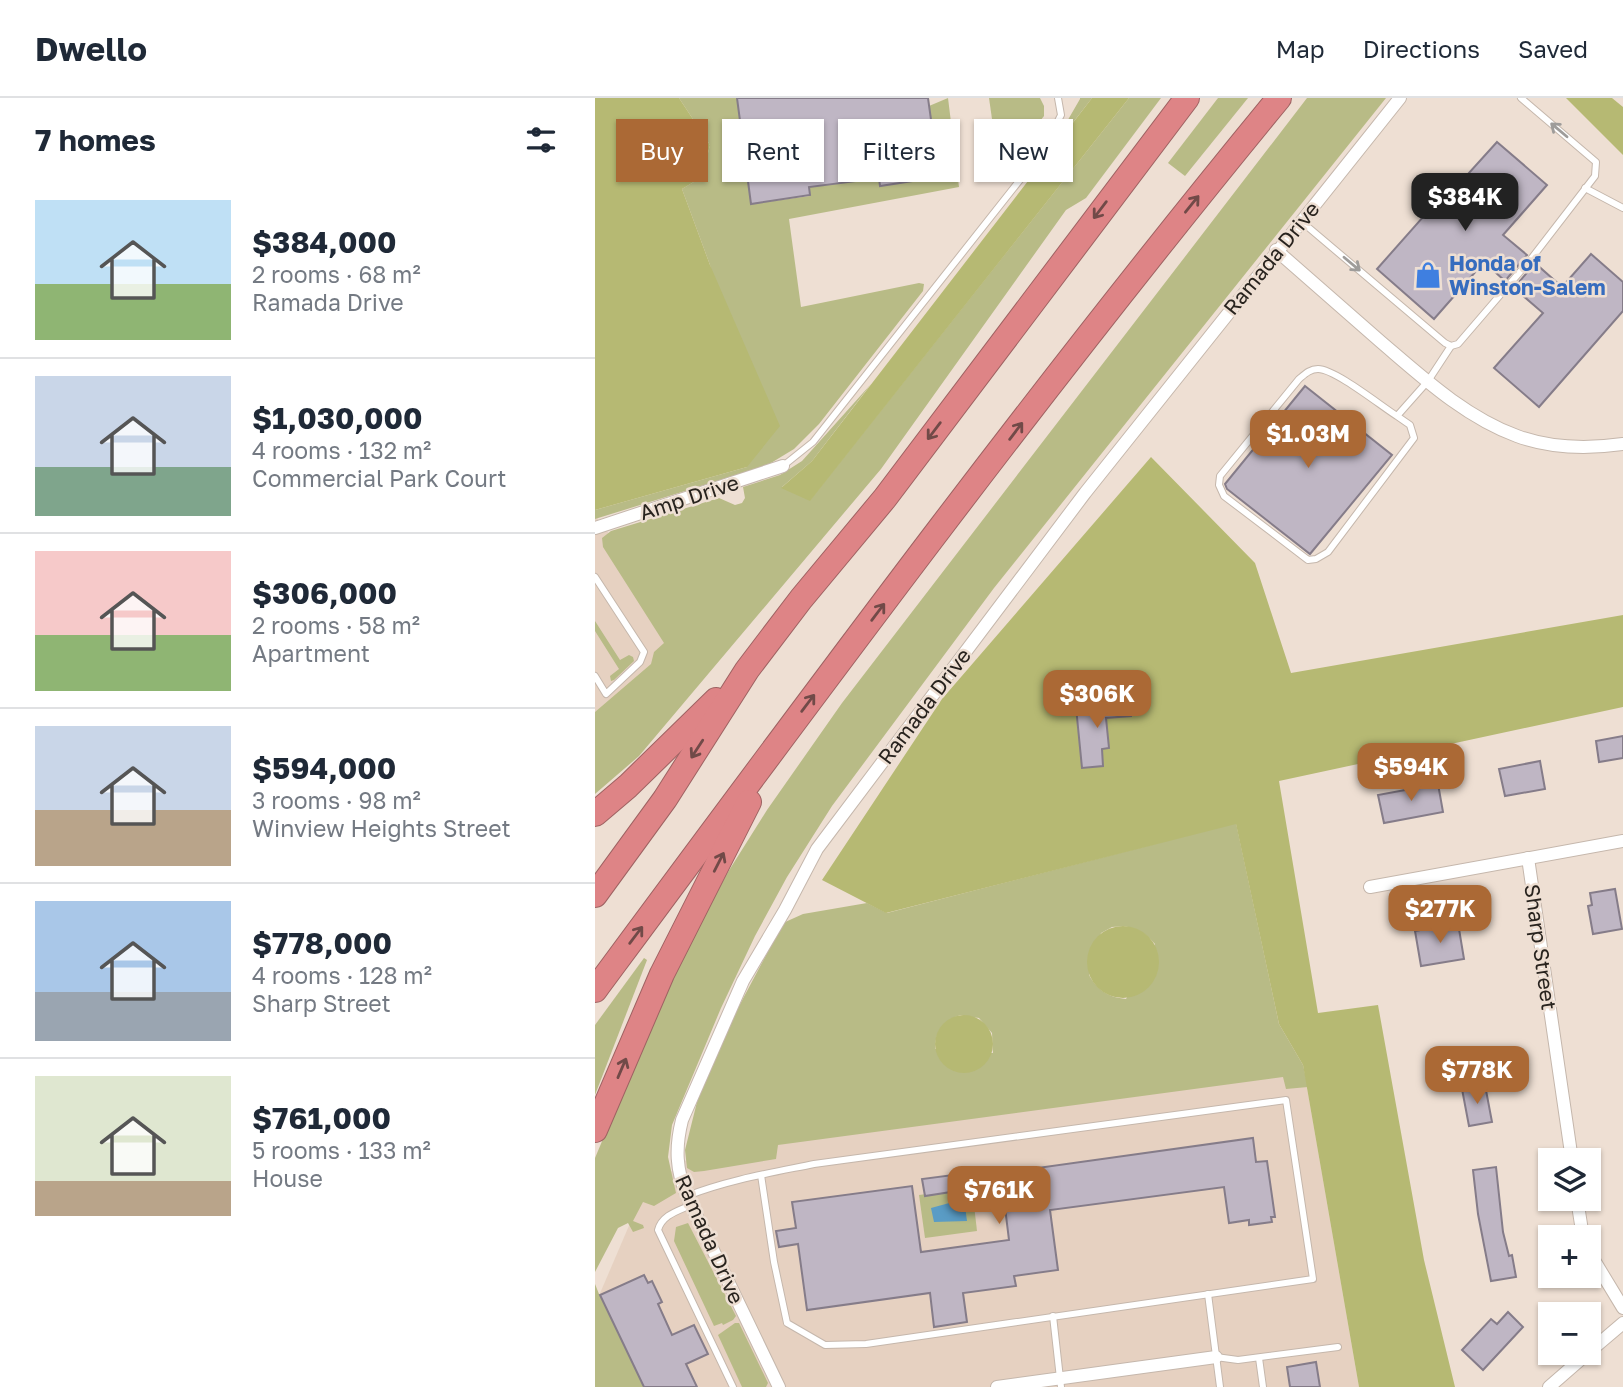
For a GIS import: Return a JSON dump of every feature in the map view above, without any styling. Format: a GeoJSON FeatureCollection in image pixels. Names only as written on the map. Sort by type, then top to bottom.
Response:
{"type":"FeatureCollection","features":[{"type":"Feature","properties":{"kind":"highway"},"geometry":{"type":"LineString","coordinates":[[595,895],[665,799],[747,670],[884,498],[1187,98]]}},
{"type":"Feature","properties":{"kind":"highway"},"geometry":{"type":"LineString","coordinates":[[595,989],[1140,268],[1279,98]]}},
{"type":"Feature","properties":{"kind":"highway"},"geometry":{"type":"LineString","coordinates":[[595,814],[628,786],[747,670]]}},
{"type":"Feature","properties":{"kind":"highway"},"geometry":{"type":"LineString","coordinates":[[595,1130],[662,974],[781,740]]}},
{"type":"Feature","properties":{"kind":"street","name":"Ramada Drive"},"geometry":{"type":"LineString","coordinates":[[779,1387],[689,1200],[678,1169],[677,1154],[682,1120],[743,981],[817,849],[1085,493],[1276,250],[1400,98]]}},
{"type":"Feature","properties":{"kind":"street"},"geometry":{"type":"LineString","coordinates":[[1276,250],[1427,381],[1480,418],[1518,436],[1546,444],[1576,447],[1623,444]]}},
{"type":"Feature","properties":{"kind":"street","name":"Amp Drive"},"geometry":{"type":"LineString","coordinates":[[595,528],[783,466]]}},
{"type":"Feature","properties":{"kind":"street"},"geometry":{"type":"LineString","coordinates":[[1370,887],[1623,841]]}},
{"type":"Feature","properties":{"kind":"street","name":"Sharp Street"},"geometry":{"type":"LineString","coordinates":[[1528,858],[1570,1148]]}},
{"type":"Feature","properties":{"kind":"street"},"geometry":{"type":"LineString","coordinates":[[1601,1272],[1623,1308]]}},
{"type":"Feature","properties":{"kind":"street"},"geometry":{"type":"LineString","coordinates":[[1601,1341],[1623,1323]]}},
{"type":"Feature","properties":{"kind":"street"},"geometry":{"type":"LineString","coordinates":[[997,1387],[1061,1382],[1216,1357]]}},
{"type":"Feature","properties":{"kind":"street"},"geometry":{"type":"LineString","coordinates":[[1549,1387],[1574,1365]]}},
{"type":"Feature","properties":{"kind":"lane"},"geometry":{"type":"LineString","coordinates":[[783,466],[813,442],[1042,152],[1061,115],[1058,98]]}},
{"type":"Feature","properties":{"kind":"lane"},"geometry":{"type":"LineString","coordinates":[[1300,221],[1448,345],[1458,344],[1595,176],[1596,162],[1521,98]]}},
{"type":"Feature","properties":{"kind":"lane"},"geometry":{"type":"LineString","coordinates":[[1585,188],[1623,208]]}},
{"type":"Feature","properties":{"kind":"lane"},"geometry":{"type":"LineString","coordinates":[[1397,416],[1427,381],[1448,345]]}},
{"type":"Feature","properties":{"kind":"lane"},"geometry":{"type":"LineString","coordinates":[[1314,369],[1323,369],[1335,375],[1397,416],[1410,425],[1414,438],[1328,552],[1317,559],[1308,560],[1224,496],[1219,485],[1220,476],[1299,379],[1314,369]]}},
{"type":"Feature","properties":{"kind":"lane"},"geometry":{"type":"LineString","coordinates":[[595,577],[645,652],[641,662],[606,694],[595,676]]}},
{"type":"Feature","properties":{"kind":"lane"},"geometry":{"type":"LineString","coordinates":[[733,1387],[657,1230],[665,1217],[716,1185],[761,1175],[814,1164],[1286,1100],[1313,1279],[866,1344],[825,1345],[787,1323],[774,1262],[761,1175]]}},
{"type":"Feature","properties":{"kind":"lane"},"geometry":{"type":"LineString","coordinates":[[1208,1294],[1220,1387]]}},
{"type":"Feature","properties":{"kind":"lane"},"geometry":{"type":"LineString","coordinates":[[1053,1316],[1061,1382]]}},
{"type":"Feature","properties":{"kind":"lane"},"geometry":{"type":"LineString","coordinates":[[1216,1357],[1238,1360],[1338,1347]]}},
{"type":"Feature","properties":{"kind":"lane"},"geometry":{"type":"LineString","coordinates":[[1259,1358],[1263,1387]]}},
{"type":"Feature","properties":{"kind":"shaded area"},"geometry":{"type":"Polygon","coordinates":[[[595,515],[692,644],[595,731],[595,515]]]}},
{"type":"Feature","properties":{"kind":"shaded area"},"geometry":{"type":"Polygon","coordinates":[[[1303,1065],[1359,1387],[595,1387],[595,1305],[643,1193],[689,1158],[1303,1065]]]}},
{"type":"Feature","properties":{"kind":"green space"},"geometry":{"type":"Polygon","coordinates":[[[595,98],[679,98],[693,119],[616,119],[616,182],[694,182],[682,189],[710,265],[780,426],[747,467],[595,510],[595,98]]]}},
{"type":"Feature","properties":{"kind":"green space"},"geometry":{"type":"Polygon","coordinates":[[[679,98],[737,98],[740,119],[722,119],[722,182],[749,182],[752,204],[810,196],[809,187],[848,182],[880,182],[880,185],[902,182],[958,182],[959,187],[789,219],[801,307],[919,283],[924,284],[923,291],[819,424],[794,449],[766,466],[595,519],[595,510],[747,467],[710,265],[682,189],[694,182],[708,182],[708,119],[693,119],[679,98]]]}},
{"type":"Feature","properties":{"kind":"green space"},"geometry":{"type":"Polygon","coordinates":[[[948,98],[951,119],[931,119],[929,106],[948,98]]]}},
{"type":"Feature","properties":{"kind":"green space"},"geometry":{"type":"Polygon","coordinates":[[[989,98],[1040,98],[1044,106],[1042,119],[992,119],[989,98]]]}},
{"type":"Feature","properties":{"kind":"green space"},"geometry":{"type":"Polygon","coordinates":[[[1092,98],[1073,122],[1073,119],[1068,119],[1080,99],[1092,98]]]}},
{"type":"Feature","properties":{"kind":"green space"},"geometry":{"type":"Polygon","coordinates":[[[1092,98],[1129,98],[1073,169],[1073,123],[1092,98]]]}},
{"type":"Feature","properties":{"kind":"green space"},"geometry":{"type":"Polygon","coordinates":[[[1129,98],[1161,98],[1086,198],[1066,210],[881,469],[639,756],[595,794],[595,712],[651,664],[654,652],[664,643],[603,547],[602,538],[611,531],[719,498],[735,505],[742,503],[745,498],[743,487],[780,475],[802,461],[871,384],[812,461],[782,487],[810,500],[1062,182],[1073,182],[1073,169],[1129,98]]]}},
{"type":"Feature","properties":{"kind":"green space"},"geometry":{"type":"Polygon","coordinates":[[[1218,98],[1248,98],[1185,176],[1168,163],[1218,98]]]}},
{"type":"Feature","properties":{"kind":"green space"},"geometry":{"type":"Polygon","coordinates":[[[1307,98],[1386,98],[994,588],[832,806],[787,877],[755,936],[721,1008],[672,1125],[668,1157],[676,1193],[654,1206],[643,1202],[633,1221],[644,1228],[633,1232],[628,1223],[618,1228],[595,1272],[595,1158],[670,979],[728,872],[767,810],[842,703],[1307,98]]]}},
{"type":"Feature","properties":{"kind":"green space"},"geometry":{"type":"Polygon","coordinates":[[[1566,98],[1612,98],[1623,107],[1623,155],[1566,98]]]}},
{"type":"Feature","properties":{"kind":"green space"},"geometry":{"type":"Polygon","coordinates":[[[1027,182],[1063,182],[810,501],[781,488],[812,461],[1027,182]]]}},
{"type":"Feature","properties":{"kind":"green space"},"geometry":{"type":"Polygon","coordinates":[[[1151,457],[1255,563],[1291,673],[1623,615],[1623,707],[1279,781],[1318,1013],[1378,1005],[1424,1260],[1455,1387],[1359,1387],[1303,1065],[1279,1024],[1236,824],[886,913],[822,880],[942,699],[1151,457]]]}},
{"type":"Feature","properties":{"kind":"green space"},"geometry":{"type":"Polygon","coordinates":[[[595,621],[620,660],[629,655],[633,657],[634,661],[611,681],[610,676],[619,669],[595,631],[595,621]]]}},
{"type":"Feature","properties":{"kind":"green space"},"geometry":{"type":"Polygon","coordinates":[[[1236,823],[1279,1024],[1303,1065],[1308,1087],[1286,1089],[1283,1077],[778,1145],[776,1159],[704,1171],[694,1172],[687,1168],[685,1150],[697,1102],[729,1025],[783,923],[803,914],[867,903],[887,913],[1236,823]],[[1124,926],[1112,927],[1101,933],[1089,975],[1104,992],[1126,999],[1155,944],[1141,932],[1124,926]],[[960,1015],[941,1028],[935,1049],[993,1053],[992,1033],[979,1018],[960,1015]]]}},
{"type":"Feature","properties":{"kind":"green space"},"geometry":{"type":"Polygon","coordinates":[[[1130,926],[1149,936],[1157,948],[1157,976],[1149,988],[1137,996],[1116,998],[1097,988],[1089,976],[1087,955],[1097,936],[1109,928],[1130,926]]]}},
{"type":"Feature","properties":{"kind":"green space"},"geometry":{"type":"Polygon","coordinates":[[[644,958],[647,960],[595,1095],[595,1025],[644,958]]]}},
{"type":"Feature","properties":{"kind":"green space"},"geometry":{"type":"Polygon","coordinates":[[[958,1015],[970,1015],[985,1023],[993,1038],[993,1050],[985,1065],[970,1073],[958,1073],[943,1065],[935,1050],[935,1038],[943,1023],[958,1015]]]}},
{"type":"Feature","properties":{"kind":"green space"},"geometry":{"type":"Polygon","coordinates":[[[972,1188],[977,1231],[925,1238],[919,1195],[972,1188]]]}},
{"type":"Feature","properties":{"kind":"green space"},"geometry":{"type":"Polygon","coordinates":[[[688,1223],[736,1316],[723,1325],[714,1326],[674,1241],[676,1227],[688,1223]]]}},
{"type":"Feature","properties":{"kind":"green space"},"geometry":{"type":"Polygon","coordinates":[[[595,1284],[599,1294],[644,1387],[595,1387],[595,1284]]]}},
{"type":"Feature","properties":{"kind":"green space"},"geometry":{"type":"Polygon","coordinates":[[[739,1323],[768,1383],[766,1387],[742,1387],[718,1335],[739,1323]]]}},
{"type":"Feature","properties":{"kind":"water"},"geometry":{"type":"Polygon","coordinates":[[[964,1199],[967,1221],[934,1222],[931,1208],[964,1199]]]}},
{"type":"Feature","properties":{"kind":"building"},"geometry":{"type":"Polygon","coordinates":[[[737,98],[928,98],[931,119],[838,119],[838,182],[848,182],[809,187],[810,195],[751,204],[748,182],[824,182],[824,119],[740,119],[737,98]]]}},
{"type":"Feature","properties":{"kind":"building"},"geometry":{"type":"Polygon","coordinates":[[[1497,142],[1547,185],[1503,235],[1527,255],[1505,281],[1484,262],[1434,319],[1377,269],[1446,191],[1450,194],[1497,142]]]}},
{"type":"Feature","properties":{"kind":"building"},"geometry":{"type":"Polygon","coordinates":[[[880,182],[906,182],[880,186],[880,182]]]}},
{"type":"Feature","properties":{"kind":"building"},"geometry":{"type":"Polygon","coordinates":[[[1591,254],[1623,282],[1623,311],[1539,407],[1494,368],[1543,313],[1514,288],[1535,263],[1562,287],[1591,254]]]}},
{"type":"Feature","properties":{"kind":"building"},"geometry":{"type":"Polygon","coordinates":[[[1305,386],[1392,455],[1310,554],[1227,489],[1225,484],[1305,386]]]}},
{"type":"Feature","properties":{"kind":"building"},"geometry":{"type":"Polygon","coordinates":[[[1130,702],[1131,716],[1106,718],[1109,748],[1102,749],[1103,766],[1082,768],[1076,707],[1130,702]]]}},
{"type":"Feature","properties":{"kind":"building"},"geometry":{"type":"Polygon","coordinates":[[[1623,736],[1623,758],[1599,762],[1596,741],[1623,736]]]}},
{"type":"Feature","properties":{"kind":"building"},"geometry":{"type":"Polygon","coordinates":[[[1540,761],[1545,789],[1505,796],[1499,769],[1540,761]]]}},
{"type":"Feature","properties":{"kind":"building"},"geometry":{"type":"Polygon","coordinates":[[[1438,784],[1443,812],[1384,823],[1378,795],[1438,784]]]}},
{"type":"Feature","properties":{"kind":"building"},"geometry":{"type":"Polygon","coordinates":[[[1615,889],[1622,929],[1593,934],[1588,906],[1592,905],[1590,893],[1615,889]]]}},
{"type":"Feature","properties":{"kind":"building"},"geometry":{"type":"Polygon","coordinates":[[[1458,923],[1464,959],[1421,966],[1415,931],[1458,923]]]}},
{"type":"Feature","properties":{"kind":"building"},"geometry":{"type":"Polygon","coordinates":[[[1485,1085],[1492,1122],[1469,1126],[1462,1089],[1485,1085]]]}},
{"type":"Feature","properties":{"kind":"building"},"geometry":{"type":"Polygon","coordinates":[[[1253,1138],[1256,1162],[1267,1161],[1275,1217],[1271,1217],[1272,1222],[1249,1225],[1249,1220],[1229,1223],[1224,1187],[1050,1210],[1058,1270],[1014,1276],[1016,1286],[963,1293],[967,1322],[934,1327],[930,1293],[807,1310],[798,1244],[779,1247],[776,1231],[796,1228],[792,1202],[912,1186],[921,1252],[1009,1240],[1002,1183],[1025,1180],[1023,1170],[1253,1138]]]}},
{"type":"Feature","properties":{"kind":"building"},"geometry":{"type":"Polygon","coordinates":[[[1496,1167],[1503,1232],[1509,1256],[1512,1255],[1516,1277],[1491,1281],[1478,1214],[1473,1170],[1496,1167]]]}},
{"type":"Feature","properties":{"kind":"building"},"geometry":{"type":"Polygon","coordinates":[[[968,1173],[970,1189],[925,1196],[922,1179],[968,1173]]]}},
{"type":"Feature","properties":{"kind":"building"},"geometry":{"type":"Polygon","coordinates":[[[644,1275],[648,1283],[652,1281],[662,1302],[658,1304],[672,1335],[694,1325],[708,1354],[686,1364],[697,1387],[644,1387],[600,1295],[644,1275]]]}},
{"type":"Feature","properties":{"kind":"building"},"geometry":{"type":"Polygon","coordinates":[[[1508,1312],[1523,1327],[1483,1370],[1462,1350],[1491,1319],[1497,1324],[1508,1312]]]}},
{"type":"Feature","properties":{"kind":"building"},"geometry":{"type":"Polygon","coordinates":[[[1316,1362],[1320,1387],[1290,1387],[1287,1367],[1316,1362]]]}},
{"type":"Feature","properties":{"kind":"place","name":"Honda of Winston-Salem"},"geometry":{"type":"Point","coordinates":[1428,275]}}]}
